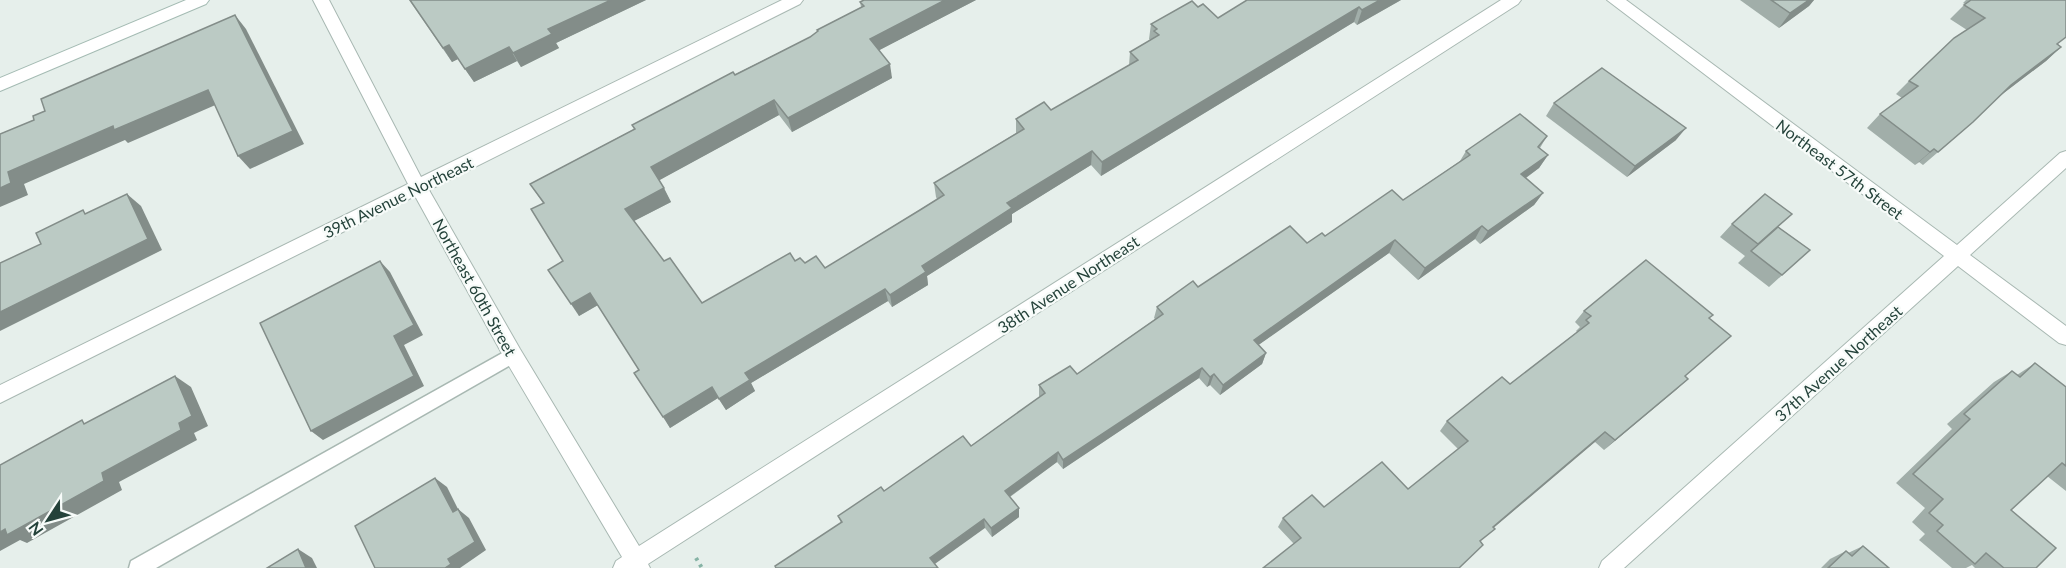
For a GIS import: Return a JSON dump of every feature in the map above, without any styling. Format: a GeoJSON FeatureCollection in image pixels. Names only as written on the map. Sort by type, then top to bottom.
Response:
{"type":"FeatureCollection","features":[{"type":"Feature","properties":{"kind":"street"},"geometry":{"type":"LineString","coordinates":[[0,85],[201,0]]}},
{"type":"Feature","properties":{"kind":"street","name":"Northeast 60th Street"},"geometry":{"type":"LineString","coordinates":[[321,0],[419,187],[632,565]]}},
{"type":"Feature","properties":{"kind":"street","name":"39th Avenue Northeast"},"geometry":{"type":"LineString","coordinates":[[0,394],[795,0]]}},
{"type":"Feature","properties":{"kind":"street","name":"38th Avenue Northeast"},"geometry":{"type":"LineString","coordinates":[[632,565],[1513,0]]}},
{"type":"Feature","properties":{"kind":"street","name":"Northeast 57th Street"},"geometry":{"type":"LineString","coordinates":[[1615,0],[2066,337]]}},
{"type":"Feature","properties":{"kind":"street","name":"37th Avenue Northeast"},"geometry":{"type":"LineString","coordinates":[[1609,568],[2066,158]]}},
{"type":"Feature","properties":{"kind":"lane"},"geometry":{"type":"LineString","coordinates":[[138,568],[513,355]]}},
{"type":"Feature","properties":{"kind":"path"},"geometry":{"type":"LineString","coordinates":[[693,554],[702,568]]}},
{"type":"Feature","properties":{"kind":"building"},"geometry":{"type":"Polygon","coordinates":[[[410,0],[611,0],[548,29],[552,34],[513,53],[509,47],[465,69],[449,45],[443,48],[410,0]]]}},
{"type":"Feature","properties":{"kind":"building"},"geometry":{"type":"Polygon","coordinates":[[[864,0],[945,0],[870,39],[890,64],[788,118],[774,100],[651,167],[664,188],[625,209],[664,261],[670,258],[702,303],[790,253],[795,261],[800,258],[805,263],[816,256],[825,268],[920,210],[944,195],[934,183],[1024,129],[1016,119],[1044,102],[1051,110],[1138,60],[1130,52],[1159,35],[1154,31],[1157,29],[1151,24],[1192,1],[1198,7],[1203,4],[1218,18],[1247,0],[1380,0],[1362,10],[1359,7],[1102,162],[1092,151],[1007,203],[1012,208],[922,266],[926,272],[890,295],[885,289],[745,373],[750,380],[719,399],[712,387],[663,417],[634,373],[639,370],[590,293],[571,304],[548,270],[563,261],[531,209],[544,203],[530,184],[635,129],[632,125],[733,72],[735,75],[810,37],[817,30],[864,6],[860,2],[864,0]]]}},
{"type":"Feature","properties":{"kind":"building"},"geometry":{"type":"Polygon","coordinates":[[[1771,0],[1809,0],[1790,13],[1771,0]]]}},
{"type":"Feature","properties":{"kind":"building"},"geometry":{"type":"Polygon","coordinates":[[[1971,0],[2066,0],[2066,37],[2057,44],[2061,47],[2011,85],[1938,152],[1934,149],[1930,152],[1880,114],[1918,86],[1909,81],[1954,38],[1985,18],[1964,5],[1971,0]]]}},
{"type":"Feature","properties":{"kind":"building"},"geometry":{"type":"Polygon","coordinates":[[[235,15],[293,131],[238,156],[208,90],[114,130],[113,126],[8,172],[11,183],[0,188],[0,134],[34,120],[33,116],[45,111],[41,99],[235,15]]]}},
{"type":"Feature","properties":{"kind":"building"},"geometry":{"type":"Polygon","coordinates":[[[1602,68],[1686,128],[1635,166],[1554,103],[1602,68]]]}},
{"type":"Feature","properties":{"kind":"building"},"geometry":{"type":"Polygon","coordinates":[[[1520,114],[1547,136],[1538,147],[1548,155],[1521,174],[1543,193],[1488,231],[1482,226],[1425,268],[1395,240],[1254,340],[1266,353],[1223,385],[1214,374],[1210,377],[1202,368],[1063,460],[1058,452],[1005,491],[1019,508],[991,528],[984,519],[930,558],[938,568],[776,568],[775,566],[842,522],[838,516],[881,487],[884,491],[963,436],[971,446],[1045,393],[1039,385],[1070,366],[1077,374],[1163,314],[1157,307],[1193,281],[1198,287],[1290,226],[1307,243],[1322,233],[1325,236],[1392,190],[1403,200],[1470,155],[1466,151],[1520,114]]]}},
{"type":"Feature","properties":{"kind":"building"},"geometry":{"type":"Polygon","coordinates":[[[127,194],[148,239],[0,312],[0,263],[41,244],[36,233],[83,210],[85,214],[127,194]]]}},
{"type":"Feature","properties":{"kind":"building"},"geometry":{"type":"Polygon","coordinates":[[[1765,194],[1792,214],[1758,244],[1732,224],[1765,194]]]}},
{"type":"Feature","properties":{"kind":"building"},"geometry":{"type":"Polygon","coordinates":[[[1778,227],[1810,250],[1782,275],[1751,251],[1778,227]]]}},
{"type":"Feature","properties":{"kind":"building"},"geometry":{"type":"Polygon","coordinates":[[[1646,260],[1713,315],[1709,318],[1731,336],[1685,376],[1688,379],[1615,440],[1605,432],[1493,527],[1495,529],[1480,541],[1483,545],[1459,568],[1263,568],[1301,538],[1283,518],[1312,495],[1324,507],[1382,462],[1408,489],[1468,441],[1447,421],[1502,377],[1510,384],[1589,323],[1586,320],[1591,316],[1584,311],[1646,260]]]}},
{"type":"Feature","properties":{"kind":"building"},"geometry":{"type":"Polygon","coordinates":[[[380,261],[414,325],[394,336],[414,376],[311,431],[260,323],[380,261]]]}},
{"type":"Feature","properties":{"kind":"building"},"geometry":{"type":"Polygon","coordinates":[[[2035,363],[2066,387],[2066,466],[2062,463],[2011,510],[2056,548],[2036,568],[2004,568],[1986,553],[1975,564],[1937,531],[1943,525],[1929,513],[1943,499],[1913,474],[1970,419],[1964,414],[2012,371],[2020,377],[2035,363]]]}},
{"type":"Feature","properties":{"kind":"building"},"geometry":{"type":"Polygon","coordinates":[[[175,376],[192,416],[179,423],[181,430],[102,473],[104,481],[7,535],[5,529],[0,532],[0,465],[82,420],[84,424],[175,376]]]}},
{"type":"Feature","properties":{"kind":"building"},"geometry":{"type":"Polygon","coordinates":[[[435,478],[453,512],[458,509],[475,542],[448,559],[451,564],[445,568],[375,568],[355,526],[435,478]]]}},
{"type":"Feature","properties":{"kind":"building"},"geometry":{"type":"Polygon","coordinates":[[[1863,546],[1889,568],[1828,568],[1846,551],[1852,556],[1863,546]]]}},
{"type":"Feature","properties":{"kind":"building"},"geometry":{"type":"Polygon","coordinates":[[[298,549],[306,568],[267,568],[298,549]]]}}]}
